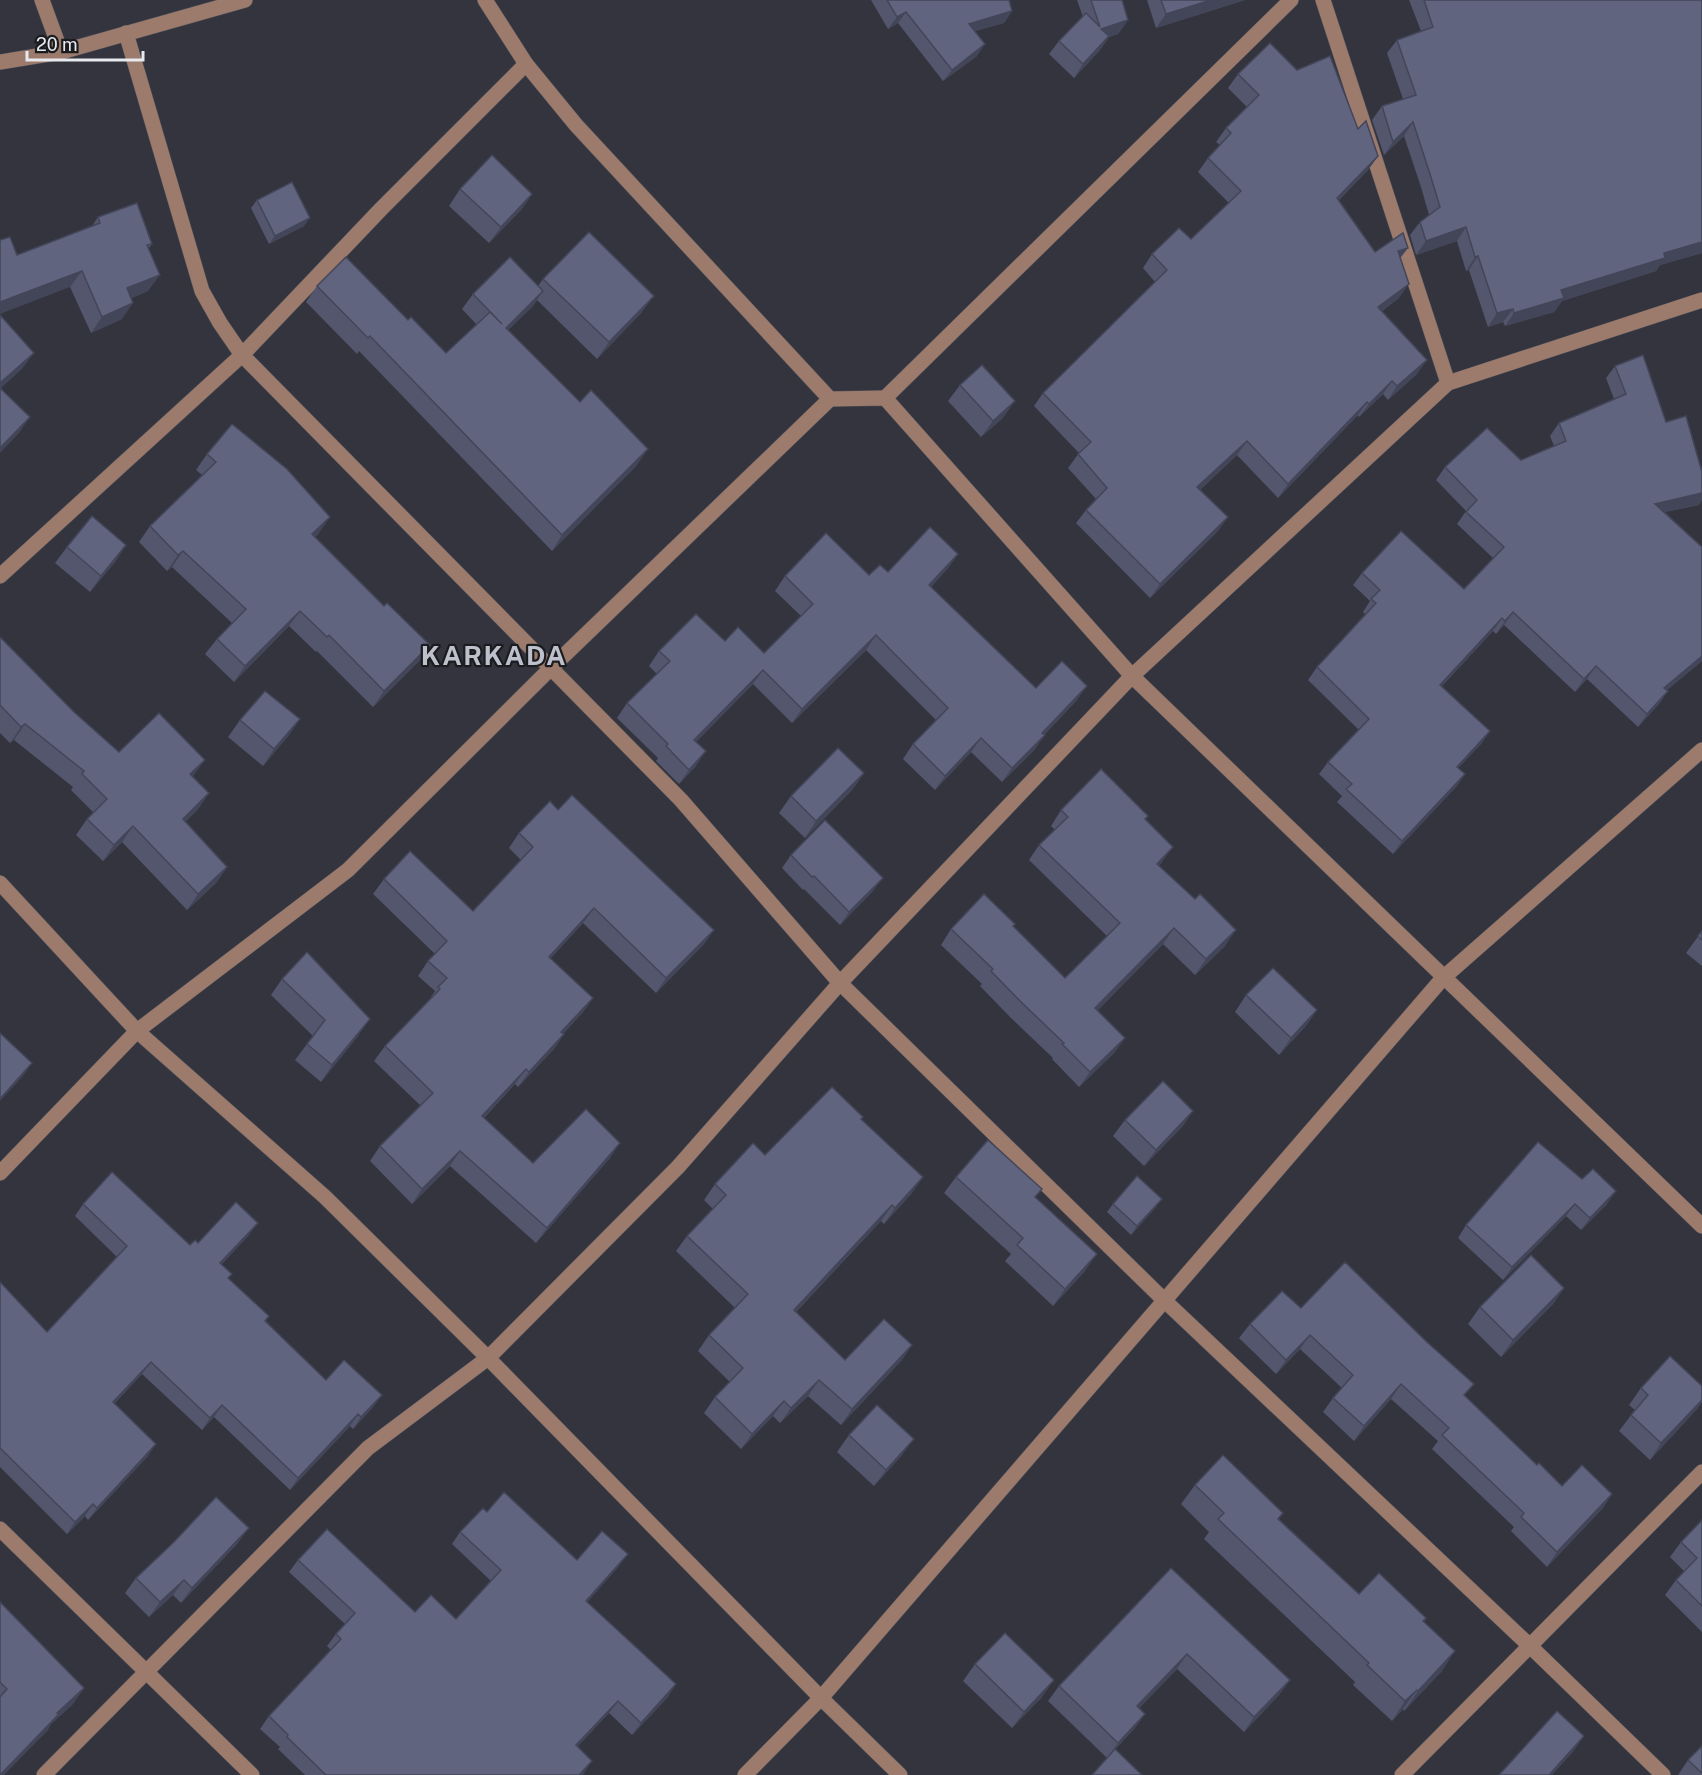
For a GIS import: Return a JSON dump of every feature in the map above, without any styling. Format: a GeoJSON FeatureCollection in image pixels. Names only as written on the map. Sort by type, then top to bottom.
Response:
{"type":"FeatureCollection","features":[{"type":"Feature","properties":{"kind":"street"},"geometry":{"type":"LineString","coordinates":[[42,0],[61,52]]}},
{"type":"Feature","properties":{"kind":"street"},"geometry":{"type":"LineString","coordinates":[[0,62],[61,52],[245,0]]}},
{"type":"Feature","properties":{"kind":"street"},"geometry":{"type":"LineString","coordinates":[[485,0],[526,64],[576,125],[830,399]]}},
{"type":"Feature","properties":{"kind":"street"},"geometry":{"type":"LineString","coordinates":[[0,1173],[136,1031],[348,870],[550,669],[830,399],[885,398],[1291,0]]}},
{"type":"Feature","properties":{"kind":"street"},"geometry":{"type":"LineString","coordinates":[[1323,0],[1448,383]]}},
{"type":"Feature","properties":{"kind":"street"},"geometry":{"type":"LineString","coordinates":[[126,33],[202,291],[242,355],[681,800],[840,983],[1165,1301],[1663,1775]]}},
{"type":"Feature","properties":{"kind":"street"},"geometry":{"type":"LineString","coordinates":[[0,576],[242,355],[381,209],[526,64]]}},
{"type":"Feature","properties":{"kind":"street"},"geometry":{"type":"LineString","coordinates":[[44,1775],[368,1448],[488,1358],[678,1167],[840,983],[1132,676],[1448,383],[1702,300]]}},
{"type":"Feature","properties":{"kind":"street"},"geometry":{"type":"LineString","coordinates":[[885,398],[1132,676],[1702,1226]]}},
{"type":"Feature","properties":{"kind":"street"},"geometry":{"type":"LineString","coordinates":[[745,1775],[821,1698],[1443,978],[1702,750]]}},
{"type":"Feature","properties":{"kind":"street"},"geometry":{"type":"LineString","coordinates":[[0,883],[136,1031],[325,1197],[488,1358],[821,1698],[900,1775]]}},
{"type":"Feature","properties":{"kind":"street"},"geometry":{"type":"LineString","coordinates":[[1402,1775],[1702,1472]]}},
{"type":"Feature","properties":{"kind":"street"},"geometry":{"type":"LineString","coordinates":[[0,1529],[252,1775]]}},
{"type":"Feature","properties":{"kind":"building"},"geometry":{"type":"Polygon","coordinates":[[[887,0],[1009,0],[1012,11],[969,24],[985,44],[952,70],[906,12],[897,17],[887,0]]]}},
{"type":"Feature","properties":{"kind":"building"},"geometry":{"type":"Polygon","coordinates":[[[1091,0],[1122,0],[1128,20],[1101,29],[1109,36],[1083,64],[1059,41],[1086,13],[1100,27],[1091,0]]]}},
{"type":"Feature","properties":{"kind":"building"},"geometry":{"type":"Polygon","coordinates":[[[1161,0],[1211,0],[1166,14],[1161,0]]]}},
{"type":"Feature","properties":{"kind":"building"},"geometry":{"type":"Polygon","coordinates":[[[1424,0],[1702,0],[1702,242],[1664,253],[1665,258],[1561,290],[1564,298],[1514,313],[1513,309],[1497,313],[1466,227],[1426,241],[1420,222],[1440,207],[1430,174],[1413,122],[1393,142],[1382,106],[1416,95],[1397,40],[1433,27],[1424,0]]]}},
{"type":"Feature","properties":{"kind":"building"},"geometry":{"type":"Polygon","coordinates":[[[1270,43],[1297,70],[1330,56],[1358,129],[1366,121],[1378,156],[1337,198],[1375,252],[1403,233],[1408,248],[1398,251],[1409,284],[1378,307],[1427,360],[1397,386],[1392,381],[1369,404],[1367,402],[1288,484],[1247,441],[1197,487],[1228,517],[1160,584],[1086,510],[1107,488],[1078,454],[1091,442],[1043,393],[1167,270],[1152,254],[1179,228],[1191,239],[1241,191],[1208,158],[1231,133],[1226,128],[1259,95],[1238,74],[1270,43]]]}},
{"type":"Feature","properties":{"kind":"building"},"geometry":{"type":"Polygon","coordinates":[[[492,155],[532,194],[501,227],[460,189],[492,155]]]}},
{"type":"Feature","properties":{"kind":"building"},"geometry":{"type":"Polygon","coordinates":[[[292,182],[310,218],[275,236],[257,200],[292,182]]]}},
{"type":"Feature","properties":{"kind":"building"},"geometry":{"type":"Polygon","coordinates":[[[137,203],[152,244],[147,245],[160,275],[127,288],[133,303],[102,317],[82,271],[0,302],[0,240],[10,237],[17,255],[100,223],[98,217],[137,203]]]}},
{"type":"Feature","properties":{"kind":"building"},"geometry":{"type":"Polygon","coordinates":[[[589,232],[654,296],[609,342],[543,279],[589,232]]]}},
{"type":"Feature","properties":{"kind":"building"},"geometry":{"type":"Polygon","coordinates":[[[346,257],[408,320],[411,317],[446,353],[490,312],[502,324],[473,294],[510,257],[543,291],[506,328],[580,402],[591,390],[648,449],[562,535],[370,336],[368,338],[317,286],[346,257]]]}},
{"type":"Feature","properties":{"kind":"building"},"geometry":{"type":"Polygon","coordinates":[[[0,315],[34,353],[0,383],[0,315]]]}},
{"type":"Feature","properties":{"kind":"building"},"geometry":{"type":"Polygon","coordinates":[[[1643,355],[1666,422],[1686,416],[1702,472],[1702,493],[1655,504],[1702,547],[1702,656],[1664,688],[1668,691],[1647,714],[1596,666],[1584,679],[1513,612],[1505,621],[1502,618],[1440,685],[1490,731],[1457,767],[1465,774],[1402,841],[1346,789],[1352,784],[1328,762],[1369,719],[1317,667],[1376,603],[1371,599],[1380,590],[1362,573],[1401,531],[1464,589],[1504,547],[1466,512],[1477,500],[1445,467],[1487,428],[1521,460],[1566,441],[1559,423],[1626,394],[1615,366],[1643,355]]]}},
{"type":"Feature","properties":{"kind":"building"},"geometry":{"type":"Polygon","coordinates":[[[982,365],[1015,401],[993,421],[960,385],[982,365]]]}},
{"type":"Feature","properties":{"kind":"building"},"geometry":{"type":"Polygon","coordinates":[[[0,388],[30,417],[0,448],[0,388]]]}},
{"type":"Feature","properties":{"kind":"building"},"geometry":{"type":"Polygon","coordinates":[[[232,424],[287,469],[330,517],[312,534],[384,606],[387,603],[430,645],[384,691],[329,635],[327,637],[300,611],[245,666],[217,639],[246,609],[183,551],[178,555],[150,526],[216,462],[207,454],[232,424]]]}},
{"type":"Feature","properties":{"kind":"building"},"geometry":{"type":"Polygon","coordinates":[[[92,516],[126,545],[101,576],[67,547],[92,516]]]}},
{"type":"Feature","properties":{"kind":"building"},"geometry":{"type":"Polygon","coordinates":[[[930,527],[958,554],[929,585],[1036,688],[1062,661],[1087,686],[1042,733],[1045,735],[1012,768],[981,738],[945,776],[913,744],[948,708],[876,635],[802,709],[763,670],[694,740],[706,751],[689,770],[666,746],[668,744],[627,703],[670,661],[659,651],[696,614],[725,641],[738,627],[764,653],[813,604],[785,576],[826,533],[869,575],[880,565],[888,572],[930,527]]]}},
{"type":"Feature","properties":{"kind":"building"},"geometry":{"type":"Polygon","coordinates":[[[0,637],[74,712],[119,752],[159,713],[205,760],[190,774],[209,793],[183,819],[227,867],[198,894],[133,826],[114,845],[87,819],[107,799],[82,774],[84,771],[25,724],[21,727],[0,705],[0,637]]]}},
{"type":"Feature","properties":{"kind":"building"},"geometry":{"type":"Polygon","coordinates":[[[265,691],[300,719],[274,749],[240,720],[265,691]]]}},
{"type":"Feature","properties":{"kind":"building"},"geometry":{"type":"Polygon","coordinates":[[[838,748],[864,773],[816,821],[791,796],[838,748]]]}},
{"type":"Feature","properties":{"kind":"building"},"geometry":{"type":"Polygon","coordinates":[[[1101,769],[1148,816],[1145,819],[1173,847],[1157,864],[1195,899],[1200,894],[1236,930],[1206,959],[1174,928],[1095,1008],[1125,1038],[1090,1072],[991,971],[993,969],[951,929],[984,894],[1065,978],[1120,923],[1039,845],[1068,817],[1061,810],[1101,769]]]}},
{"type":"Feature","properties":{"kind":"building"},"geometry":{"type":"Polygon","coordinates":[[[572,795],[714,930],[666,978],[594,908],[549,957],[593,998],[561,1032],[564,1034],[529,1072],[526,1069],[482,1116],[533,1163],[586,1109],[620,1143],[547,1228],[460,1151],[422,1189],[380,1146],[433,1093],[385,1046],[440,989],[438,987],[447,978],[428,961],[447,941],[384,879],[410,851],[473,911],[533,847],[519,833],[550,801],[558,810],[572,795]]]}},
{"type":"Feature","properties":{"kind":"building"},"geometry":{"type":"Polygon","coordinates":[[[825,820],[883,878],[849,912],[791,855],[825,820]]]}},
{"type":"Feature","properties":{"kind":"building"},"geometry":{"type":"Polygon","coordinates":[[[307,952],[370,1019],[332,1065],[307,1044],[325,1020],[282,979],[307,952]]]}},
{"type":"Feature","properties":{"kind":"building"},"geometry":{"type":"Polygon","coordinates":[[[1273,968],[1317,1010],[1291,1038],[1246,995],[1273,968]]]}},
{"type":"Feature","properties":{"kind":"building"},"geometry":{"type":"Polygon","coordinates":[[[0,1033],[32,1063],[0,1099],[0,1033]]]}},
{"type":"Feature","properties":{"kind":"building"},"geometry":{"type":"Polygon","coordinates":[[[1163,1081],[1193,1111],[1156,1150],[1125,1120],[1163,1081]]]}},
{"type":"Feature","properties":{"kind":"building"},"geometry":{"type":"Polygon","coordinates":[[[832,1087],[863,1117],[861,1119],[923,1177],[895,1208],[892,1205],[794,1310],[845,1360],[884,1319],[912,1345],[852,1409],[819,1380],[791,1408],[784,1401],[752,1434],[715,1397],[743,1368],[709,1335],[748,1294],[687,1236],[726,1195],[715,1184],[753,1143],[765,1155],[832,1087]]]}},
{"type":"Feature","properties":{"kind":"building"},"geometry":{"type":"Polygon","coordinates":[[[988,1140],[1042,1189],[1035,1197],[1097,1254],[1065,1289],[1017,1245],[1023,1238],[956,1177],[988,1140]]]}},
{"type":"Feature","properties":{"kind":"building"},"geometry":{"type":"Polygon","coordinates":[[[1538,1142],[1582,1179],[1593,1169],[1616,1191],[1590,1218],[1575,1204],[1512,1267],[1466,1225],[1538,1142]]]}},
{"type":"Feature","properties":{"kind":"building"},"geometry":{"type":"Polygon","coordinates":[[[112,1172],[190,1245],[195,1240],[198,1243],[236,1202],[258,1223],[220,1263],[232,1274],[228,1278],[269,1316],[265,1321],[326,1380],[344,1360],[382,1395],[361,1417],[358,1414],[298,1478],[222,1405],[210,1418],[151,1362],[113,1402],[156,1444],[97,1508],[93,1504],[75,1522],[0,1448],[0,1282],[47,1332],[127,1246],[83,1204],[112,1172]]]}},
{"type":"Feature","properties":{"kind":"building"},"geometry":{"type":"Polygon","coordinates":[[[1137,1176],[1162,1199],[1137,1226],[1113,1204],[1137,1176]]]}},
{"type":"Feature","properties":{"kind":"building"},"geometry":{"type":"Polygon","coordinates":[[[1531,1255],[1564,1288],[1513,1340],[1480,1307],[1531,1255]]]}},
{"type":"Feature","properties":{"kind":"building"},"geometry":{"type":"Polygon","coordinates":[[[1345,1262],[1428,1343],[1474,1384],[1464,1395],[1537,1465],[1539,1463],[1562,1486],[1582,1465],[1612,1494],[1557,1552],[1521,1517],[1524,1513],[1442,1435],[1449,1428],[1401,1384],[1364,1426],[1333,1398],[1353,1375],[1310,1335],[1286,1360],[1250,1324],[1282,1291],[1301,1308],[1345,1262]]]}},
{"type":"Feature","properties":{"kind":"building"},"geometry":{"type":"Polygon","coordinates":[[[1670,1356],[1702,1386],[1702,1400],[1661,1443],[1631,1415],[1648,1395],[1641,1388],[1670,1356]]]}},
{"type":"Feature","properties":{"kind":"building"},"geometry":{"type":"Polygon","coordinates":[[[877,1405],[914,1439],[886,1470],[849,1435],[877,1405]]]}},
{"type":"Feature","properties":{"kind":"building"},"geometry":{"type":"Polygon","coordinates":[[[1223,1455],[1283,1513],[1278,1519],[1359,1594],[1379,1573],[1426,1618],[1423,1621],[1455,1651],[1418,1691],[1405,1701],[1367,1665],[1369,1663],[1218,1519],[1224,1513],[1195,1485],[1223,1455]]]}},
{"type":"Feature","properties":{"kind":"building"},"geometry":{"type":"Polygon","coordinates":[[[504,1492],[577,1560],[602,1531],[628,1554],[586,1601],[676,1684],[641,1723],[618,1701],[576,1745],[592,1761],[579,1775],[326,1775],[269,1716],[341,1639],[336,1634],[355,1613],[298,1560],[327,1529],[415,1612],[431,1595],[456,1619],[501,1570],[460,1532],[483,1508],[487,1512],[504,1492]]]}},
{"type":"Feature","properties":{"kind":"building"},"geometry":{"type":"Polygon","coordinates":[[[216,1497],[249,1528],[192,1588],[184,1580],[160,1602],[136,1578],[216,1497]]]}},
{"type":"Feature","properties":{"kind":"building"},"geometry":{"type":"Polygon","coordinates":[[[1702,1520],[1702,1606],[1676,1580],[1697,1558],[1681,1542],[1702,1520]]]}},
{"type":"Feature","properties":{"kind":"building"},"geometry":{"type":"Polygon","coordinates":[[[1171,1568],[1290,1680],[1254,1717],[1187,1654],[1137,1706],[1145,1714],[1118,1743],[1059,1686],[1171,1568]]]}},
{"type":"Feature","properties":{"kind":"building"},"geometry":{"type":"Polygon","coordinates":[[[0,1602],[84,1688],[57,1713],[59,1714],[0,1775],[0,1697],[7,1689],[0,1682],[0,1602]]]}},
{"type":"Feature","properties":{"kind":"building"},"geometry":{"type":"Polygon","coordinates":[[[1005,1633],[1054,1680],[1024,1712],[975,1664],[1005,1633]]]}},
{"type":"Feature","properties":{"kind":"building"},"geometry":{"type":"Polygon","coordinates":[[[1557,1711],[1584,1736],[1549,1775],[1499,1775],[1557,1711]]]}},
{"type":"Feature","properties":{"kind":"building"},"geometry":{"type":"Polygon","coordinates":[[[1702,1746],[1702,1773],[1688,1760],[1702,1746]]]}},
{"type":"Feature","properties":{"kind":"building"},"geometry":{"type":"Polygon","coordinates":[[[1115,1749],[1142,1775],[1092,1775],[1115,1749]]]}},
{"type":"Feature","properties":{"kind":"district","name":"KARKADA"},"geometry":{"type":"Point","coordinates":[494,656]}}]}
